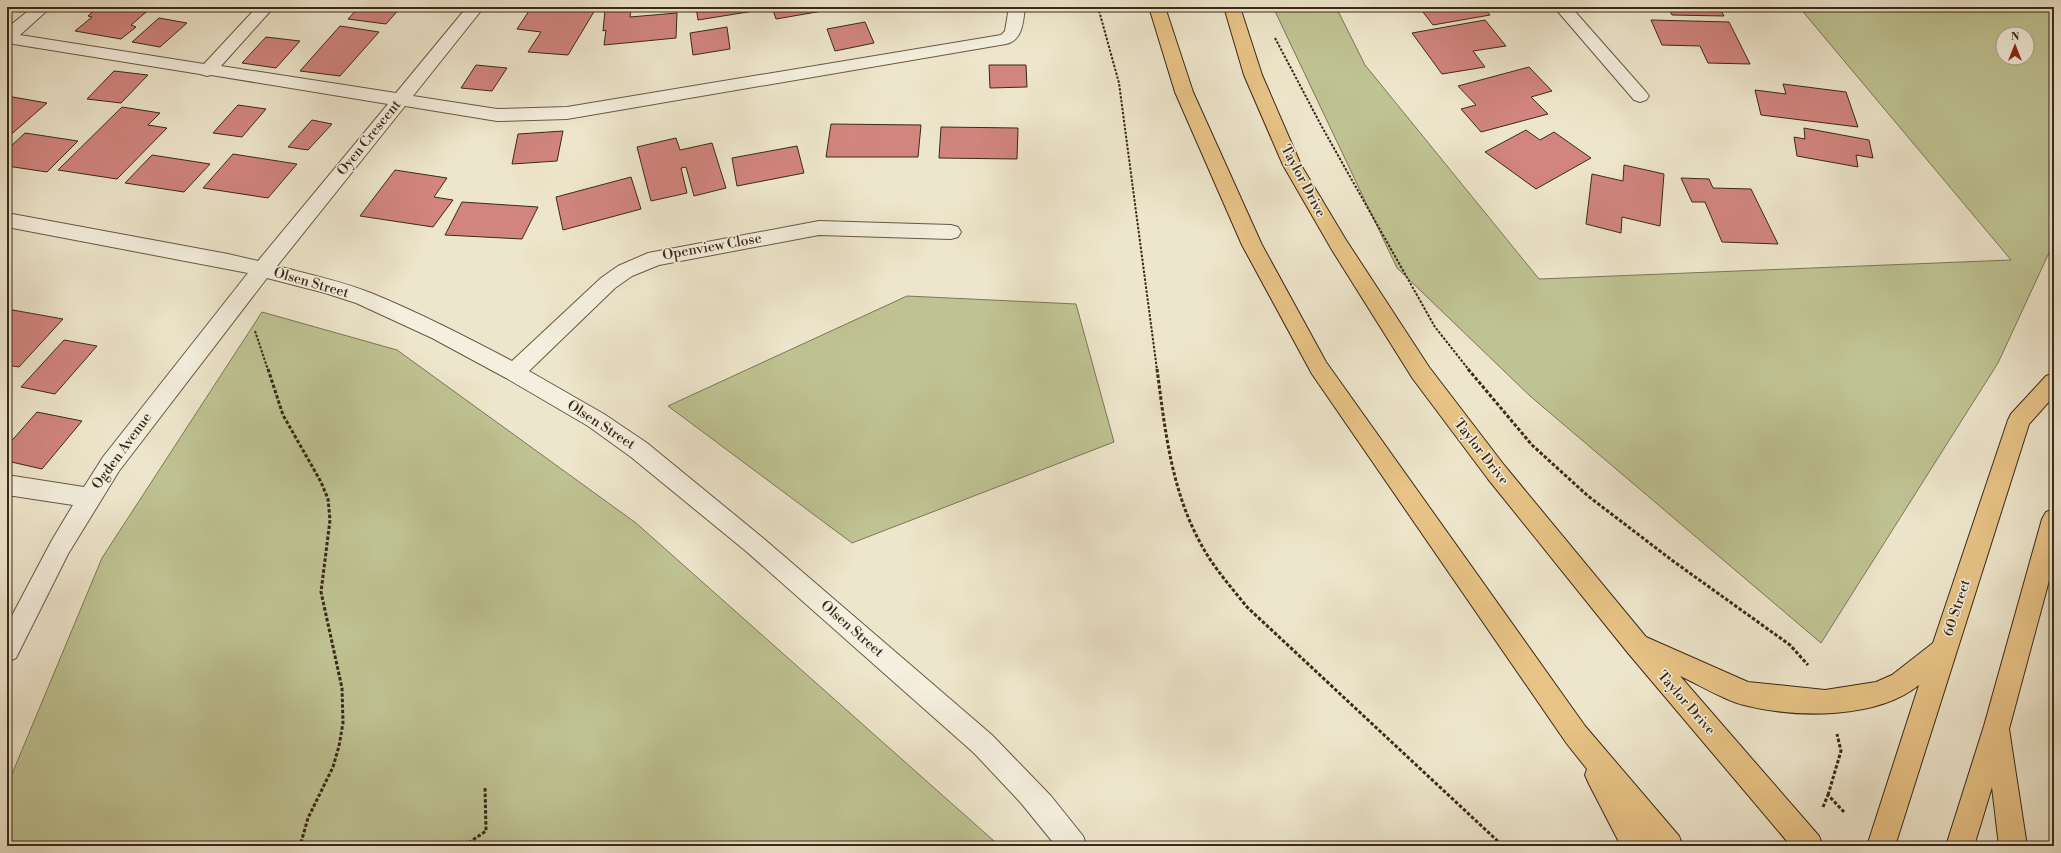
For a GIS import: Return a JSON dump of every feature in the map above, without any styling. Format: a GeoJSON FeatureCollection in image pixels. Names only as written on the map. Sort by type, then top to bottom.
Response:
{"type":"FeatureCollection","features":[{"type":"Feature","properties":{"kind":"main road"},"geometry":{"type":"LineString","coordinates":[[1157,7],[1184,92],[1252,245],[1319,368],[1576,735],[1669,846]]}},
{"type":"Feature","properties":{"kind":"main road","name":"Taylor Drive"},"geometry":{"type":"LineString","coordinates":[[1232,7],[1253,75],[1292,165],[1339,245],[1421,373],[1496,472],[1637,645],[1809,846]]}},
{"type":"Feature","properties":{"kind":"main road","name":"60 Street"},"geometry":{"type":"LineString","coordinates":[[1881,846],[1943,650],[2019,420],[2054,382]]}},
{"type":"Feature","properties":{"kind":"main road"},"geometry":{"type":"LineString","coordinates":[[1960,846],[1997,726],[2054,519]]}},
{"type":"Feature","properties":{"kind":"main road"},"geometry":{"type":"LineString","coordinates":[[1637,645],[1679,662],[1747,694],[1792,700],[1825,702],[1876,694],[1901,684],[1943,650]]}},
{"type":"Feature","properties":{"kind":"main road"},"geometry":{"type":"LineString","coordinates":[[1997,726],[2012,846]]}},
{"type":"Feature","properties":{"kind":"main road"},"geometry":{"type":"LineString","coordinates":[[1576,735],[1636,846]]}},
{"type":"Feature","properties":{"kind":"street"},"geometry":{"type":"LineString","coordinates":[[7,38],[43,7]]}},
{"type":"Feature","properties":{"kind":"street"},"geometry":{"type":"LineString","coordinates":[[207,71],[266,7]]}},
{"type":"Feature","properties":{"kind":"street","name":"Oyen Crescent"},"geometry":{"type":"LineString","coordinates":[[263,269],[476,7]]}},
{"type":"Feature","properties":{"kind":"street"},"geometry":{"type":"LineString","coordinates":[[7,38],[207,71],[497,115],[532,115],[567,113],[1006,39],[1013,32],[1017,7]]}},
{"type":"Feature","properties":{"kind":"street"},"geometry":{"type":"LineString","coordinates":[[1562,7],[1640,96]]}},
{"type":"Feature","properties":{"kind":"street","name":"Olsen Street"},"geometry":{"type":"LineString","coordinates":[[7,220],[263,269],[327,286],[363,298],[439,332],[514,372],[596,420],[639,450],[755,545],[983,744],[1021,781],[1050,815],[1073,846]]}},
{"type":"Feature","properties":{"kind":"street","name":"Openview Close"},"geometry":{"type":"LineString","coordinates":[[514,372],[608,282],[625,271],[655,258],[819,228],[951,232]]}},
{"type":"Feature","properties":{"kind":"street","name":"Ogden Avenue"},"geometry":{"type":"LineString","coordinates":[[7,650],[60,547],[89,498],[133,434],[263,269]]}},
{"type":"Feature","properties":{"kind":"street"},"geometry":{"type":"LineString","coordinates":[[7,485],[89,498]]}},
{"type":"Feature","properties":{"kind":"path"},"geometry":{"type":"LineString","coordinates":[[1098,7],[1119,83],[1168,450],[1179,489],[1197,537],[1218,570],[1247,607],[1503,846]]}},
{"type":"Feature","properties":{"kind":"path"},"geometry":{"type":"LineString","coordinates":[[1273,35],[1322,127],[1435,327],[1453,351],[1532,445],[1588,496],[1673,561],[1790,645],[1809,666]]}},
{"type":"Feature","properties":{"kind":"path"},"geometry":{"type":"LineString","coordinates":[[255,330],[283,415],[321,482],[328,499],[330,520],[321,592],[342,688],[343,723],[339,746],[332,767],[308,818],[300,846]]}},
{"type":"Feature","properties":{"kind":"path"},"geometry":{"type":"LineString","coordinates":[[1821,811],[1828,795],[1841,751],[1836,733]]}},
{"type":"Feature","properties":{"kind":"path"},"geometry":{"type":"LineString","coordinates":[[464,846],[486,831],[485,787]]}},
{"type":"Feature","properties":{"kind":"path"},"geometry":{"type":"LineString","coordinates":[[1828,795],[1844,812]]}},
{"type":"Feature","properties":{"kind":"green space"},"geometry":{"type":"Polygon","coordinates":[[[1273,7],[1336,7],[1365,65],[1539,279],[2011,260],[1799,7],[2054,7],[2054,242],[1998,363],[1821,643],[1530,396],[1397,268],[1273,7]]]}},
{"type":"Feature","properties":{"kind":"green space"},"geometry":{"type":"Polygon","coordinates":[[[907,296],[1076,304],[1114,442],[852,543],[668,406],[907,296]]]}},
{"type":"Feature","properties":{"kind":"green space"},"geometry":{"type":"Polygon","coordinates":[[[262,312],[397,350],[636,523],[994,841],[997,846],[7,846],[7,786],[102,558],[262,312]]]}},
{"type":"Feature","properties":{"kind":"building"},"geometry":{"type":"Polygon","coordinates":[[[98,7],[152,7],[131,25],[136,27],[121,39],[75,31],[92,17],[88,16],[98,7]]]}},
{"type":"Feature","properties":{"kind":"building"},"geometry":{"type":"Polygon","coordinates":[[[359,7],[401,7],[386,24],[348,19],[359,7]]]}},
{"type":"Feature","properties":{"kind":"building"},"geometry":{"type":"Polygon","coordinates":[[[554,7],[595,10],[568,55],[528,52],[541,32],[517,29],[531,8],[552,10],[554,7]]]}},
{"type":"Feature","properties":{"kind":"building"},"geometry":{"type":"Polygon","coordinates":[[[631,7],[630,17],[677,13],[676,38],[604,45],[606,30],[603,31],[605,10],[631,7]]]}},
{"type":"Feature","properties":{"kind":"building"},"geometry":{"type":"Polygon","coordinates":[[[696,7],[753,7],[754,11],[698,20],[696,7]]]}},
{"type":"Feature","properties":{"kind":"building"},"geometry":{"type":"Polygon","coordinates":[[[772,7],[833,7],[834,9],[776,19],[772,7]]]}},
{"type":"Feature","properties":{"kind":"building"},"geometry":{"type":"Polygon","coordinates":[[[1419,7],[1483,7],[1490,15],[1433,25],[1419,7]]]}},
{"type":"Feature","properties":{"kind":"building"},"geometry":{"type":"Polygon","coordinates":[[[1668,7],[1719,7],[1724,16],[1672,15],[1668,7]]]}},
{"type":"Feature","properties":{"kind":"building"},"geometry":{"type":"Polygon","coordinates":[[[159,18],[187,23],[160,47],[132,42],[159,18]]]}},
{"type":"Feature","properties":{"kind":"building"},"geometry":{"type":"Polygon","coordinates":[[[1485,20],[1506,46],[1473,51],[1485,67],[1442,74],[1412,33],[1485,20]]]}},
{"type":"Feature","properties":{"kind":"building"},"geometry":{"type":"Polygon","coordinates":[[[1651,20],[1729,22],[1750,64],[1708,63],[1700,46],[1662,45],[1651,20]]]}},
{"type":"Feature","properties":{"kind":"building"},"geometry":{"type":"Polygon","coordinates":[[[865,22],[874,43],[835,51],[827,29],[865,22]]]}},
{"type":"Feature","properties":{"kind":"building"},"geometry":{"type":"Polygon","coordinates":[[[340,26],[379,32],[340,76],[300,71],[340,26]]]}},
{"type":"Feature","properties":{"kind":"building"},"geometry":{"type":"Polygon","coordinates":[[[727,27],[730,49],[693,55],[690,33],[727,27]]]}},
{"type":"Feature","properties":{"kind":"building"},"geometry":{"type":"Polygon","coordinates":[[[266,37],[300,41],[276,68],[242,63],[266,37]]]}},
{"type":"Feature","properties":{"kind":"building"},"geometry":{"type":"Polygon","coordinates":[[[476,65],[507,68],[492,91],[461,88],[476,65]]]}},
{"type":"Feature","properties":{"kind":"building"},"geometry":{"type":"Polygon","coordinates":[[[989,65],[1026,65],[1027,87],[990,88],[989,65]]]}},
{"type":"Feature","properties":{"kind":"building"},"geometry":{"type":"Polygon","coordinates":[[[1529,67],[1552,91],[1531,97],[1548,114],[1481,132],[1461,109],[1476,105],[1458,86],[1529,67]]]}},
{"type":"Feature","properties":{"kind":"building"},"geometry":{"type":"Polygon","coordinates":[[[114,71],[148,75],[121,103],[87,99],[114,71]]]}},
{"type":"Feature","properties":{"kind":"building"},"geometry":{"type":"Polygon","coordinates":[[[1783,84],[1846,92],[1858,127],[1761,115],[1755,90],[1786,94],[1783,84]]]}},
{"type":"Feature","properties":{"kind":"building"},"geometry":{"type":"Polygon","coordinates":[[[7,96],[47,103],[7,138],[7,96]]]}},
{"type":"Feature","properties":{"kind":"building"},"geometry":{"type":"Polygon","coordinates":[[[238,105],[266,109],[242,137],[213,133],[238,105]]]}},
{"type":"Feature","properties":{"kind":"building"},"geometry":{"type":"Polygon","coordinates":[[[122,107],[160,113],[148,125],[167,128],[117,179],[58,170],[122,107]]]}},
{"type":"Feature","properties":{"kind":"building"},"geometry":{"type":"Polygon","coordinates":[[[312,120],[332,124],[308,150],[288,147],[312,120]]]}},
{"type":"Feature","properties":{"kind":"building"},"geometry":{"type":"Polygon","coordinates":[[[831,124],[921,125],[918,157],[826,157],[831,124]]]}},
{"type":"Feature","properties":{"kind":"building"},"geometry":{"type":"Polygon","coordinates":[[[941,127],[1018,128],[1017,159],[939,158],[941,127]]]}},
{"type":"Feature","properties":{"kind":"building"},"geometry":{"type":"Polygon","coordinates":[[[1804,128],[1869,140],[1873,158],[1856,155],[1858,167],[1797,156],[1794,137],[1805,139],[1804,128]]]}},
{"type":"Feature","properties":{"kind":"building"},"geometry":{"type":"Polygon","coordinates":[[[1526,130],[1540,140],[1554,132],[1591,158],[1536,189],[1485,152],[1526,130]]]}},
{"type":"Feature","properties":{"kind":"building"},"geometry":{"type":"Polygon","coordinates":[[[563,131],[557,161],[512,164],[518,134],[563,131]]]}},
{"type":"Feature","properties":{"kind":"building"},"geometry":{"type":"Polygon","coordinates":[[[25,133],[78,141],[47,172],[7,166],[7,150],[25,133]]]}},
{"type":"Feature","properties":{"kind":"building"},"geometry":{"type":"Polygon","coordinates":[[[676,138],[680,150],[712,143],[726,188],[694,196],[686,167],[681,168],[687,193],[651,201],[637,147],[676,138]]]}},
{"type":"Feature","properties":{"kind":"building"},"geometry":{"type":"Polygon","coordinates":[[[797,146],[804,173],[737,186],[732,158],[797,146]]]}},
{"type":"Feature","properties":{"kind":"building"},"geometry":{"type":"Polygon","coordinates":[[[233,154],[297,164],[268,198],[203,188],[233,154]]]}},
{"type":"Feature","properties":{"kind":"building"},"geometry":{"type":"Polygon","coordinates":[[[152,155],[210,164],[184,192],[125,183],[152,155]]]}},
{"type":"Feature","properties":{"kind":"building"},"geometry":{"type":"Polygon","coordinates":[[[1624,165],[1664,174],[1660,226],[1622,217],[1621,233],[1586,224],[1592,174],[1623,181],[1624,165]]]}},
{"type":"Feature","properties":{"kind":"building"},"geometry":{"type":"Polygon","coordinates":[[[395,170],[447,178],[434,197],[453,200],[433,227],[360,216],[395,170]]]}},
{"type":"Feature","properties":{"kind":"building"},"geometry":{"type":"Polygon","coordinates":[[[631,177],[641,209],[563,230],[556,197],[631,177]]]}},
{"type":"Feature","properties":{"kind":"building"},"geometry":{"type":"Polygon","coordinates":[[[1681,178],[1709,179],[1713,188],[1751,189],[1778,244],[1722,242],[1705,202],[1692,202],[1681,178]]]}},
{"type":"Feature","properties":{"kind":"building"},"geometry":{"type":"Polygon","coordinates":[[[462,202],[538,207],[522,239],[445,235],[462,202]]]}},
{"type":"Feature","properties":{"kind":"building"},"geometry":{"type":"Polygon","coordinates":[[[7,309],[63,319],[19,367],[7,365],[7,309]]]}},
{"type":"Feature","properties":{"kind":"building"},"geometry":{"type":"Polygon","coordinates":[[[64,340],[97,346],[55,394],[21,387],[64,340]]]}},
{"type":"Feature","properties":{"kind":"building"},"geometry":{"type":"Polygon","coordinates":[[[37,412],[82,421],[42,469],[7,461],[7,446],[37,412]]]}}]}
